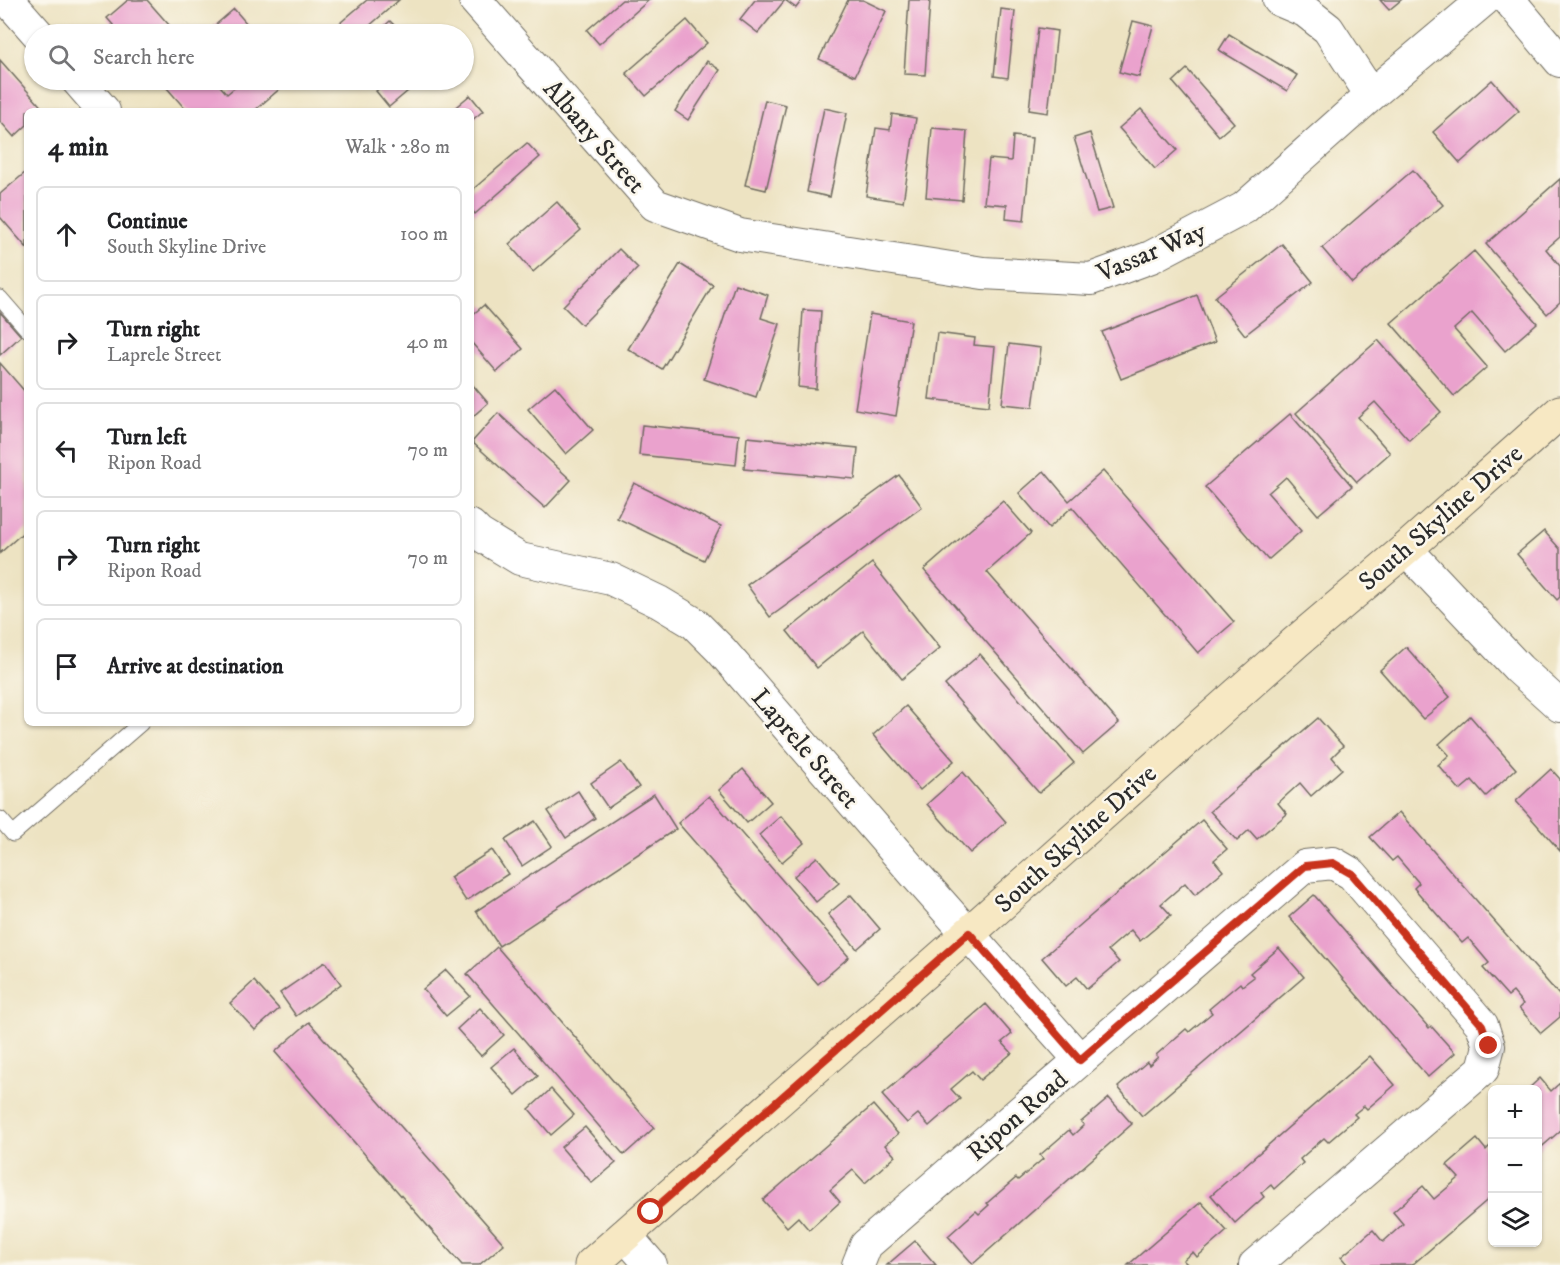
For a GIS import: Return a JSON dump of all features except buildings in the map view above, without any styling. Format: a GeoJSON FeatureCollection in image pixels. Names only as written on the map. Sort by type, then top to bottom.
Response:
{"type":"FeatureCollection","features":[{"type":"Feature","properties":{"kind":"main road","name":"South Skyline Drive"},"geometry":{"type":"LineString","coordinates":[[591,1265],[1560,412]]}},
{"type":"Feature","properties":{"kind":"street"},"geometry":{"type":"LineString","coordinates":[[8,0],[29,24]]}},
{"type":"Feature","properties":{"kind":"street","name":"Albany Street"},"geometry":{"type":"LineString","coordinates":[[475,0],[655,205],[740,235]]}},
{"type":"Feature","properties":{"kind":"street"},"geometry":{"type":"LineString","coordinates":[[1279,0],[1305,11],[1328,29],[1371,95]]}},
{"type":"Feature","properties":{"kind":"street","name":"Vassar Way"},"geometry":{"type":"LineString","coordinates":[[740,235],[983,273],[1091,279],[1151,257],[1244,208],[1371,95],[1484,0]]}},
{"type":"Feature","properties":{"kind":"street"},"geometry":{"type":"LineString","coordinates":[[1509,0],[1560,61]]}},
{"type":"Feature","properties":{"kind":"street"},"geometry":{"type":"LineString","coordinates":[[86,90],[101,108]]}},
{"type":"Feature","properties":{"kind":"street","name":"Laprele Street"},"geometry":{"type":"LineString","coordinates":[[474,529],[520,559],[611,579],[694,623],[722,650],[914,873],[1080,1060]]}},
{"type":"Feature","properties":{"kind":"street"},"geometry":{"type":"LineString","coordinates":[[1406,549],[1519,669],[1560,706]]}},
{"type":"Feature","properties":{"kind":"street","name":"Ripon Road"},"geometry":{"type":"LineString","coordinates":[[858,1265],[866,1245],[1305,866],[1333,863],[1352,874],[1482,1025],[1489,1046],[1483,1068],[1255,1265]]}},
{"type":"Feature","properties":{"kind":"street"},"geometry":{"type":"LineString","coordinates":[[625,1234],[651,1265]]}},
{"type":"Feature","properties":{"kind":"lane"},"geometry":{"type":"LineString","coordinates":[[0,298],[24,326]]}},
{"type":"Feature","properties":{"kind":"lane"},"geometry":{"type":"LineString","coordinates":[[0,819],[13,834],[138,726]]}},
{"type":"Feature","properties":{"kind":"route"},"geometry":{"type":"LineString","coordinates":[[651,1212],[969,933],[1080,1060],[1305,866],[1333,863],[1352,874],[1482,1025],[1489,1046]]}}]}
